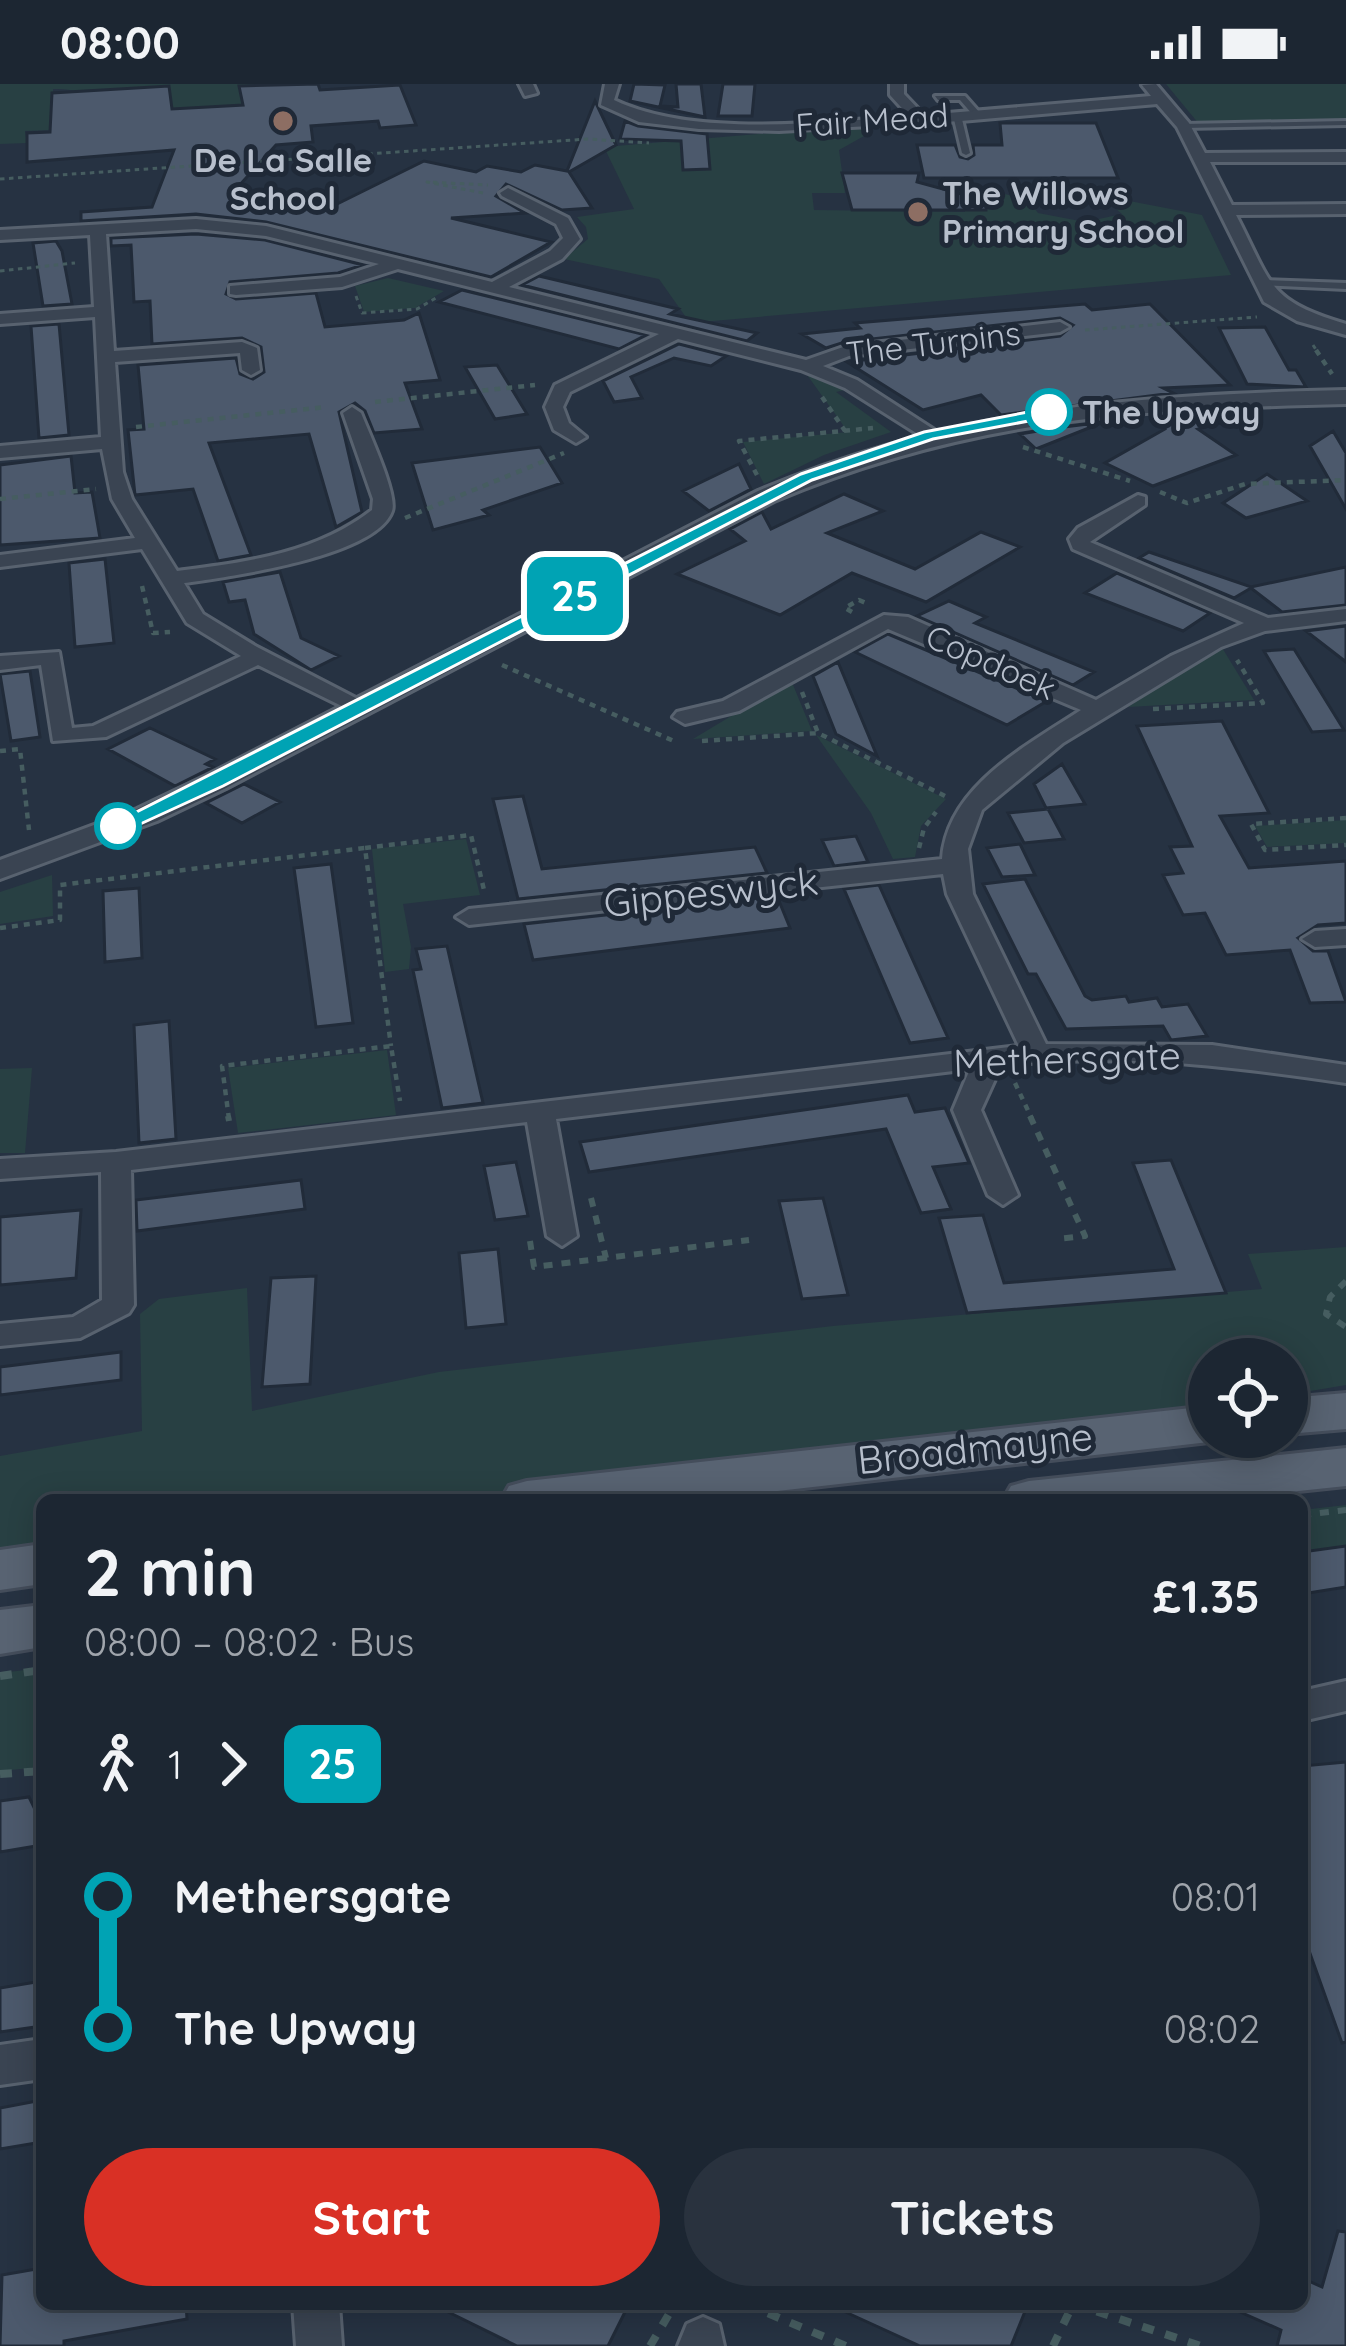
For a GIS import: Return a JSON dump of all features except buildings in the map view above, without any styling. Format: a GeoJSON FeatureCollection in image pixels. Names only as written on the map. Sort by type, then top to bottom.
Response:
{"type":"FeatureCollection","features":[{"type":"Feature","properties":{"kind":"main road"},"geometry":{"type":"LineString","coordinates":[[1308,1414],[1346,1411]]}},
{"type":"Feature","properties":{"kind":"main road","name":"Broadmayne"},"geometry":{"type":"LineString","coordinates":[[581,1494],[1188,1426]]}},
{"type":"Feature","properties":{"kind":"main road","name":"Broadmayne"},"geometry":{"type":"LineString","coordinates":[[1087,1494],[1346,1467]]}},
{"type":"Feature","properties":{"kind":"main road"},"geometry":{"type":"LineString","coordinates":[[0,1570],[36,1565]]}},
{"type":"Feature","properties":{"kind":"main road"},"geometry":{"type":"LineString","coordinates":[[0,1632],[36,1627]]}},
{"type":"Feature","properties":{"kind":"street","name":"Fair Mead"},"geometry":{"type":"LineString","coordinates":[[612,84],[608,107],[648,122],[792,127],[1163,99]]}},
{"type":"Feature","properties":{"kind":"street"},"geometry":{"type":"LineString","coordinates":[[897,84],[897,95],[919,118]]}},
{"type":"Feature","properties":{"kind":"street"},"geometry":{"type":"LineString","coordinates":[[1148,84],[1184,126],[1263,283],[1280,305],[1346,330]]}},
{"type":"Feature","properties":{"kind":"street"},"geometry":{"type":"LineString","coordinates":[[1202,158],[1346,157]]}},
{"type":"Feature","properties":{"kind":"street"},"geometry":{"type":"LineString","coordinates":[[494,288],[556,255],[572,239],[562,220],[497,191]]}},
{"type":"Feature","properties":{"kind":"street"},"geometry":{"type":"LineString","coordinates":[[1229,210],[1346,209]]}},
{"type":"Feature","properties":{"kind":"street"},"geometry":{"type":"LineString","coordinates":[[0,236],[233,226],[807,366],[851,384],[929,435]]}},
{"type":"Feature","properties":{"kind":"street"},"geometry":{"type":"LineString","coordinates":[[98,230],[106,357],[118,435],[118,491],[195,618],[362,707]]}},
{"type":"Feature","properties":{"kind":"street"},"geometry":{"type":"LineString","coordinates":[[236,290],[342,282],[396,264]]}},
{"type":"Feature","properties":{"kind":"street"},"geometry":{"type":"LineString","coordinates":[[0,319],[104,311]]}},
{"type":"Feature","properties":{"kind":"street","name":"The Turpins"},"geometry":{"type":"LineString","coordinates":[[807,366],[847,351],[1060,327]]}},
{"type":"Feature","properties":{"kind":"street"},"geometry":{"type":"LineString","coordinates":[[576,437],[562,426],[554,407],[562,389],[676,334]]}},
{"type":"Feature","properties":{"kind":"street"},"geometry":{"type":"LineString","coordinates":[[106,357],[242,346],[248,348],[251,370]]}},
{"type":"Feature","properties":{"kind":"street"},"geometry":{"type":"LineString","coordinates":[[0,870],[147,815],[766,496],[835,466],[929,435],[1101,406],[1345,398]]}},
{"type":"Feature","properties":{"kind":"street"},"geometry":{"type":"LineString","coordinates":[[171,578],[310,551],[387,517],[353,407]]}},
{"type":"Feature","properties":{"kind":"street"},"geometry":{"type":"LineString","coordinates":[[0,452],[118,435]]}},
{"type":"Feature","properties":{"kind":"street"},"geometry":{"type":"LineString","coordinates":[[1139,490],[1084,532],[1080,545],[1264,624]]}},
{"type":"Feature","properties":{"kind":"street"},"geometry":{"type":"LineString","coordinates":[[0,561],[148,542]]}},
{"type":"Feature","properties":{"kind":"street"},"geometry":{"type":"LineString","coordinates":[[870,610],[900,622]]}},
{"type":"Feature","properties":{"kind":"street"},"geometry":{"type":"LineString","coordinates":[[1036,1053],[960,894],[952,866],[955,842],[971,808],[995,782],[1189,654],[1264,624],[1346,615]]}},
{"type":"Feature","properties":{"kind":"street","name":"Copdoek"},"geometry":{"type":"LineString","coordinates":[[685,717],[731,706],[873,625],[900,622],[1101,711]]}},
{"type":"Feature","properties":{"kind":"street"},"geometry":{"type":"LineString","coordinates":[[0,663],[51,658],[62,736],[98,732],[259,656]]}},
{"type":"Feature","properties":{"kind":"street","name":"Gippeswyck"},"geometry":{"type":"LineString","coordinates":[[469,917],[952,866]]}},
{"type":"Feature","properties":{"kind":"street"},"geometry":{"type":"LineString","coordinates":[[1315,939],[1346,937]]}},
{"type":"Feature","properties":{"kind":"street","name":"Methersgate"},"geometry":{"type":"LineString","coordinates":[[0,1169],[116,1162],[1000,1063],[1036,1053],[1212,1054],[1346,1074]]}},
{"type":"Feature","properties":{"kind":"street"},"geometry":{"type":"LineString","coordinates":[[1000,1063],[976,1081],[967,1110],[1003,1195]]}},
{"type":"Feature","properties":{"kind":"street"},"geometry":{"type":"LineString","coordinates":[[540,1112],[562,1236]]}},
{"type":"Feature","properties":{"kind":"street"},"geometry":{"type":"LineString","coordinates":[[0,1335],[80,1327],[118,1305],[116,1162]]}},
{"type":"Feature","properties":{"kind":"street"},"geometry":{"type":"LineString","coordinates":[[1308,1705],[1346,1696]]}},
{"type":"Feature","properties":{"kind":"street"},"geometry":{"type":"LineString","coordinates":[[0,2066],[36,2060]]}},
{"type":"Feature","properties":{"kind":"street"},"geometry":{"type":"LineString","coordinates":[[316,2310],[319,2346]]}},
{"type":"Feature","properties":{"kind":"lane"},"geometry":{"type":"LineString","coordinates":[[938,98],[962,98],[976,113]]}},
{"type":"Feature","properties":{"kind":"lane"},"geometry":{"type":"LineString","coordinates":[[957,115],[966,153]]}},
{"type":"Feature","properties":{"kind":"lane"},"geometry":{"type":"LineString","coordinates":[[1184,126],[1346,123]]}},
{"type":"Feature","properties":{"kind":"lane"},"geometry":{"type":"LineString","coordinates":[[1263,283],[1346,286]]}},
{"type":"Feature","properties":{"kind":"path"},"geometry":{"type":"LineString","coordinates":[[0,178],[588,139],[651,143]]}},
{"type":"Feature","properties":{"kind":"path"},"geometry":{"type":"LineString","coordinates":[[497,191],[427,182],[497,191]]}},
{"type":"Feature","properties":{"kind":"path"},"geometry":{"type":"LineString","coordinates":[[352,286],[362,313],[417,309],[448,291]]}},
{"type":"Feature","properties":{"kind":"path"},"geometry":{"type":"LineString","coordinates":[[1088,321],[1096,329]]}},
{"type":"Feature","properties":{"kind":"path"},"geometry":{"type":"LineString","coordinates":[[118,435],[535,386]]}},
{"type":"Feature","properties":{"kind":"path"},"geometry":{"type":"LineString","coordinates":[[820,395],[856,446]]}},
{"type":"Feature","properties":{"kind":"path"},"geometry":{"type":"LineString","coordinates":[[763,487],[740,441],[846,431]]}},
{"type":"Feature","properties":{"kind":"path"},"geometry":{"type":"LineString","coordinates":[[387,517],[565,454],[555,441]]}},
{"type":"Feature","properties":{"kind":"path"},"geometry":{"type":"LineString","coordinates":[[1008,442],[1187,503],[1245,484],[1346,480]]}},
{"type":"Feature","properties":{"kind":"path"},"geometry":{"type":"LineString","coordinates":[[0,499],[106,490]]}},
{"type":"Feature","properties":{"kind":"path"},"geometry":{"type":"LineString","coordinates":[[139,571],[153,633],[173,632]]}},
{"type":"Feature","properties":{"kind":"path"},"geometry":{"type":"LineString","coordinates":[[1141,710],[1263,703],[1227,644]]}},
{"type":"Feature","properties":{"kind":"path"},"geometry":{"type":"LineString","coordinates":[[502,665],[668,740],[818,733],[950,798]]}},
{"type":"Feature","properties":{"kind":"path"},"geometry":{"type":"LineString","coordinates":[[796,677],[818,733]]}},
{"type":"Feature","properties":{"kind":"path"},"geometry":{"type":"LineString","coordinates":[[0,752],[20,749],[30,840]]}},
{"type":"Feature","properties":{"kind":"path"},"geometry":{"type":"LineString","coordinates":[[1346,818],[1251,824],[1265,850],[1346,845]]}},
{"type":"Feature","properties":{"kind":"path"},"geometry":{"type":"LineString","coordinates":[[0,928],[60,920],[60,885],[365,848],[402,1117]]}},
{"type":"Feature","properties":{"kind":"path"},"geometry":{"type":"LineString","coordinates":[[232,1136],[222,1066],[391,1046]]}},
{"type":"Feature","properties":{"kind":"path"},"geometry":{"type":"LineString","coordinates":[[1000,1063],[1085,1236],[1057,1239]]}},
{"type":"Feature","properties":{"kind":"path"},"geometry":{"type":"LineString","coordinates":[[589,1188],[605,1258],[749,1240]]}},
{"type":"Feature","properties":{"kind":"path"},"geometry":{"type":"LineString","coordinates":[[1346,1281],[1330,1297],[1326,1314],[1346,1327]]}},
{"type":"Feature","properties":{"kind":"path"},"geometry":{"type":"LineString","coordinates":[[1308,1513],[1346,1510]]}},
{"type":"Feature","properties":{"kind":"path"},"geometry":{"type":"LineString","coordinates":[[0,1676],[36,1671]]}},
{"type":"Feature","properties":{"kind":"path"},"geometry":{"type":"LineString","coordinates":[[0,1774],[36,1771]]}},
{"type":"Feature","properties":{"kind":"path"},"geometry":{"type":"LineString","coordinates":[[760,2310],[846,2346]]}},
{"type":"Feature","properties":{"kind":"path"},"geometry":{"type":"LineString","coordinates":[[1053,2346],[1071,2310]]}},
{"type":"Feature","properties":{"kind":"path"},"geometry":{"type":"LineString","coordinates":[[1092,2310],[1201,2346]]}},
{"type":"Feature","properties":{"kind":"path"},"geometry":{"type":"LineString","coordinates":[[650,2346],[693,2330]]}},
{"type":"Feature","properties":{"kind":"green space"},"geometry":{"type":"Polygon","coordinates":[[[0,84],[274,84],[240,86],[243,105],[172,109],[168,86],[100,96],[53,89],[53,106],[84,129],[25,131],[27,143],[0,144],[0,84]]]}},
{"type":"Feature","properties":{"kind":"green space"},"geometry":{"type":"Polygon","coordinates":[[[1166,84],[1346,84],[1346,125],[1204,130],[1166,84]]]}},
{"type":"Feature","properties":{"kind":"green space","name":"The Willows Primary School"},"geometry":{"type":"Polygon","coordinates":[[[867,125],[873,131],[839,150],[845,193],[812,193],[814,210],[965,212],[959,192],[992,193],[1023,199],[1038,213],[1085,222],[1122,214],[1107,201],[1119,199],[1202,215],[1231,275],[690,323],[659,279],[564,259],[588,239],[577,217],[634,209],[604,147],[867,125]]]}},
{"type":"Feature","properties":{"kind":"green space"},"geometry":{"type":"Polygon","coordinates":[[[388,278],[444,291],[415,308],[364,312],[355,286],[388,278]]]}},
{"type":"Feature","properties":{"kind":"green space"},"geometry":{"type":"Polygon","coordinates":[[[805,372],[848,389],[836,392],[891,432],[824,455],[764,484],[743,442],[848,432],[805,372]]]}},
{"type":"Feature","properties":{"kind":"green space"},"geometry":{"type":"Polygon","coordinates":[[[1221,646],[1254,700],[1128,707],[1221,646]]]}},
{"type":"Feature","properties":{"kind":"green space"},"geometry":{"type":"Polygon","coordinates":[[[791,680],[812,731],[693,739],[791,680]]]}},
{"type":"Feature","properties":{"kind":"green space"},"geometry":{"type":"Polygon","coordinates":[[[816,735],[946,799],[921,826],[915,857],[893,859],[871,813],[816,735]]]}},
{"type":"Feature","properties":{"kind":"green space"},"geometry":{"type":"Polygon","coordinates":[[[1346,820],[1346,843],[1267,847],[1255,826],[1346,820]]]}},
{"type":"Feature","properties":{"kind":"green space"},"geometry":{"type":"Polygon","coordinates":[[[466,839],[480,895],[403,904],[411,947],[409,969],[385,972],[372,849],[466,839]]]}},
{"type":"Feature","properties":{"kind":"green space"},"geometry":{"type":"Polygon","coordinates":[[[52,875],[53,916],[0,924],[0,892],[52,875]]]}},
{"type":"Feature","properties":{"kind":"green space"},"geometry":{"type":"Polygon","coordinates":[[[387,1050],[396,1115],[238,1133],[228,1068],[387,1050]]]}},
{"type":"Feature","properties":{"kind":"green space"},"geometry":{"type":"Polygon","coordinates":[[[32,1068],[25,1153],[0,1153],[0,1069],[32,1068]]]}},
{"type":"Feature","properties":{"kind":"green space"},"geometry":{"type":"Polygon","coordinates":[[[1346,1247],[1346,1385],[1308,1391],[1308,1338],[1188,1338],[1188,1410],[491,1494],[36,1494],[36,1556],[0,1561],[0,1456],[142,1431],[140,1314],[159,1299],[247,1288],[252,1411],[439,1372],[833,1326],[1262,1289],[1248,1254],[1346,1247]]]}},
{"type":"Feature","properties":{"kind":"green space"},"geometry":{"type":"Polygon","coordinates":[[[1346,1505],[1346,1546],[1308,1551],[1308,1509],[1346,1505]]]}},
{"type":"Feature","properties":{"kind":"green space"},"geometry":{"type":"Polygon","coordinates":[[[36,1669],[36,1768],[0,1771],[0,1673],[36,1669]]]}},
{"type":"Feature","properties":{"kind":"bus line","name":"25"},"geometry":{"type":"LineString","coordinates":[[118,826],[216,782],[806,477],[929,435],[1049,412]]}},
{"type":"Feature","properties":{"kind":"place","name":"De La Salle School"},"geometry":{"type":"Point","coordinates":[283,121]}},
{"type":"Feature","properties":{"kind":"place","name":"The Willows Primary School"},"geometry":{"type":"Point","coordinates":[918,212]}},
{"type":"Feature","properties":{"kind":"place","name":"The Upway"},"geometry":{"type":"Point","coordinates":[1049,412]}}]}
